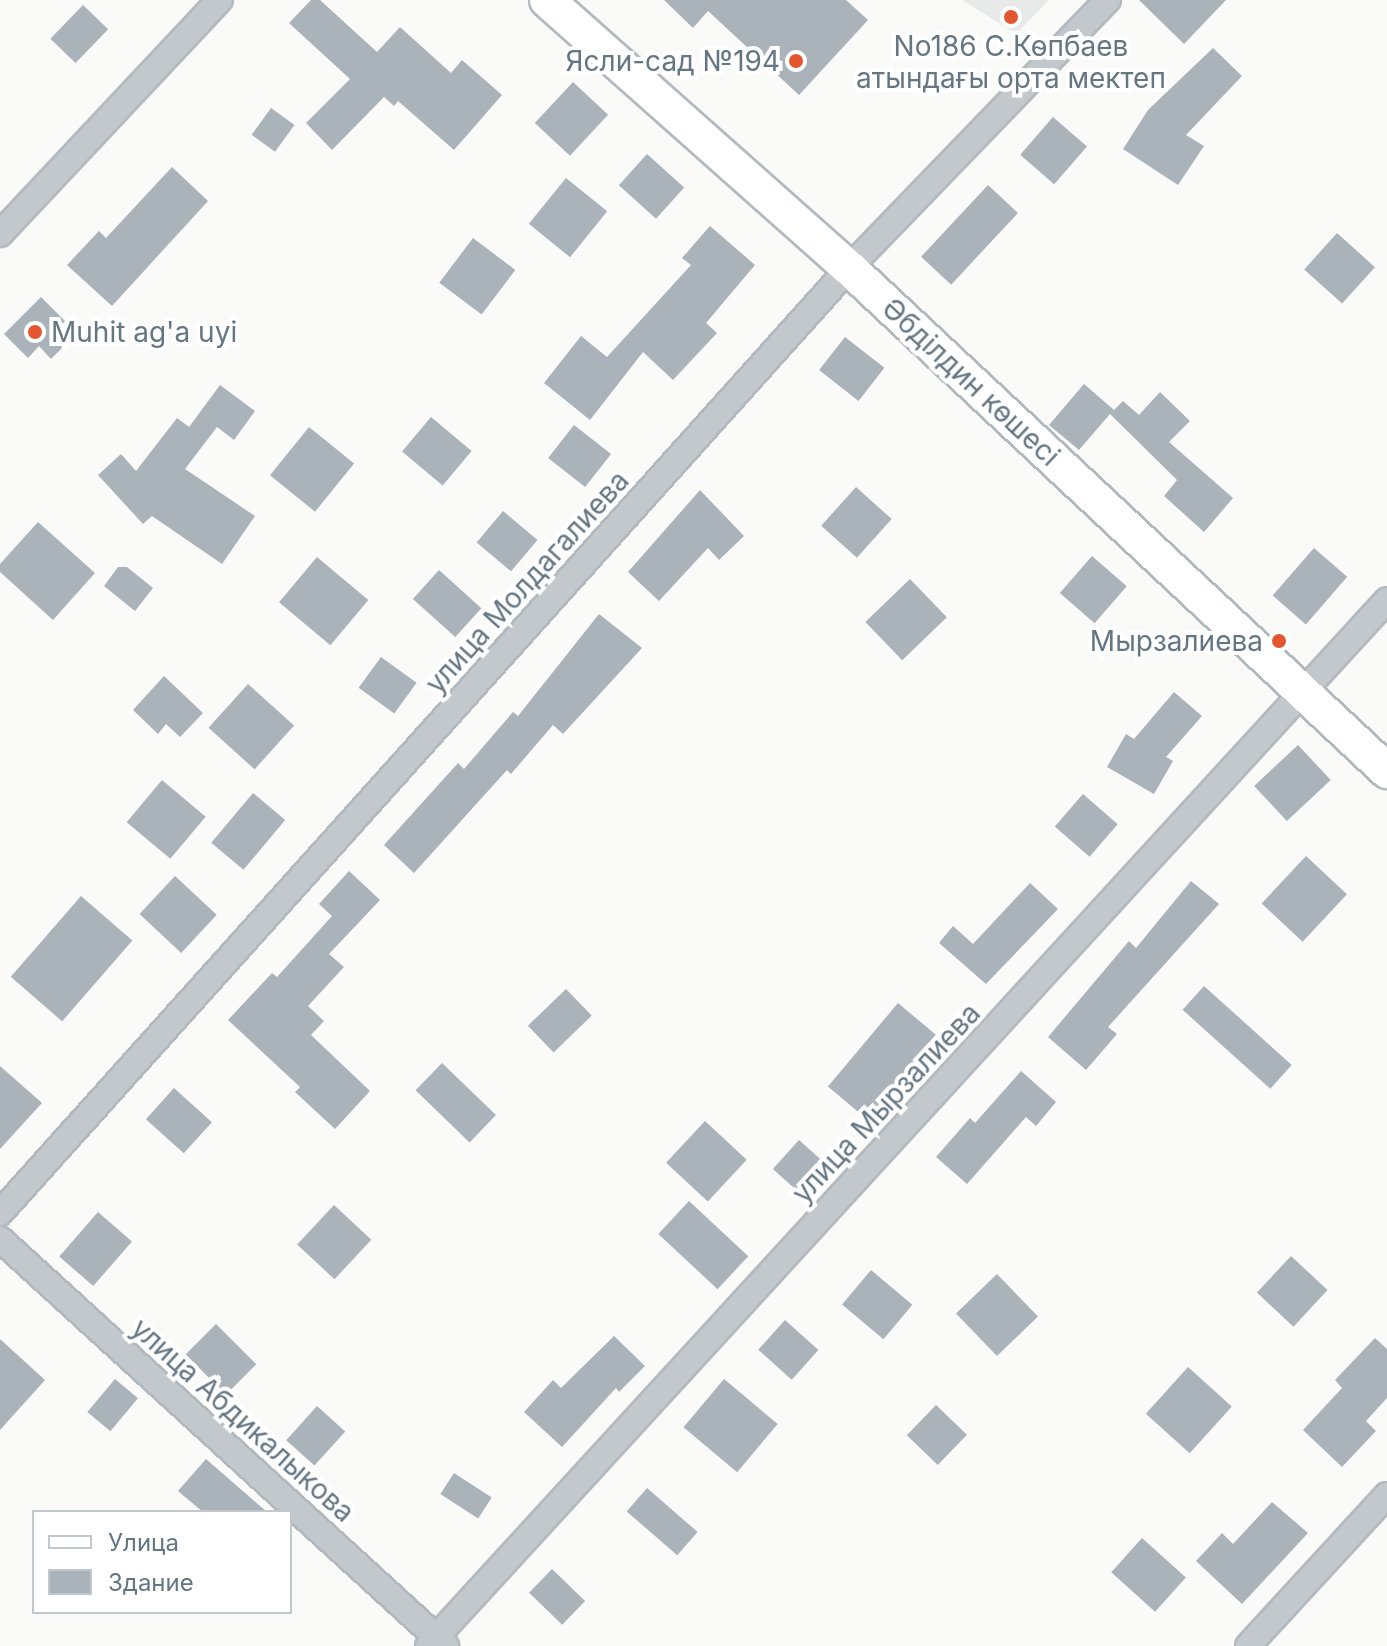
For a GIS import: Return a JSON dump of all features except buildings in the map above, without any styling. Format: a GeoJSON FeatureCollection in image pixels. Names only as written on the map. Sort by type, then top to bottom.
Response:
{"type":"FeatureCollection","features":[{"type":"Feature","properties":{"kind":"main road","name":"Әбділдин көшесі"},"geometry":{"type":"LineString","coordinates":[[547,0],[849,268],[1387,771]]}},
{"type":"Feature","properties":{"kind":"street"},"geometry":{"type":"LineString","coordinates":[[0,234],[220,0]]}},
{"type":"Feature","properties":{"kind":"street","name":"улица Молдагалиева"},"geometry":{"type":"LineString","coordinates":[[0,1213],[849,268],[1108,0]]}},
{"type":"Feature","properties":{"kind":"street","name":"улица Мырзалиева"},"geometry":{"type":"LineString","coordinates":[[437,1643],[1387,600]]}},
{"type":"Feature","properties":{"kind":"street","name":"улица Абдикалыкова"},"geometry":{"type":"LineString","coordinates":[[0,1239],[437,1643]]}},
{"type":"Feature","properties":{"kind":"street"},"geometry":{"type":"LineString","coordinates":[[1248,1646],[1387,1495]]}},
{"type":"Feature","properties":{"kind":"shaded area","name":"No186 С.Көпбаев атындағы орта мектеп"},"geometry":{"type":"Polygon","coordinates":[[[962,0],[1049,0],[1016,34],[962,0]]]}},
{"type":"Feature","properties":{"kind":"place","name":"No186 С.Көпбаев атындағы орта мектеп"},"geometry":{"type":"Point","coordinates":[1011,17]}},
{"type":"Feature","properties":{"kind":"place","name":"Ясли-сад №194"},"geometry":{"type":"Point","coordinates":[796,61]}},
{"type":"Feature","properties":{"kind":"place","name":"Muhit ag'a uyi"},"geometry":{"type":"Point","coordinates":[35,332]}},
{"type":"Feature","properties":{"kind":"place","name":"Мырзалиева"},"geometry":{"type":"Point","coordinates":[1279,641]}}]}
